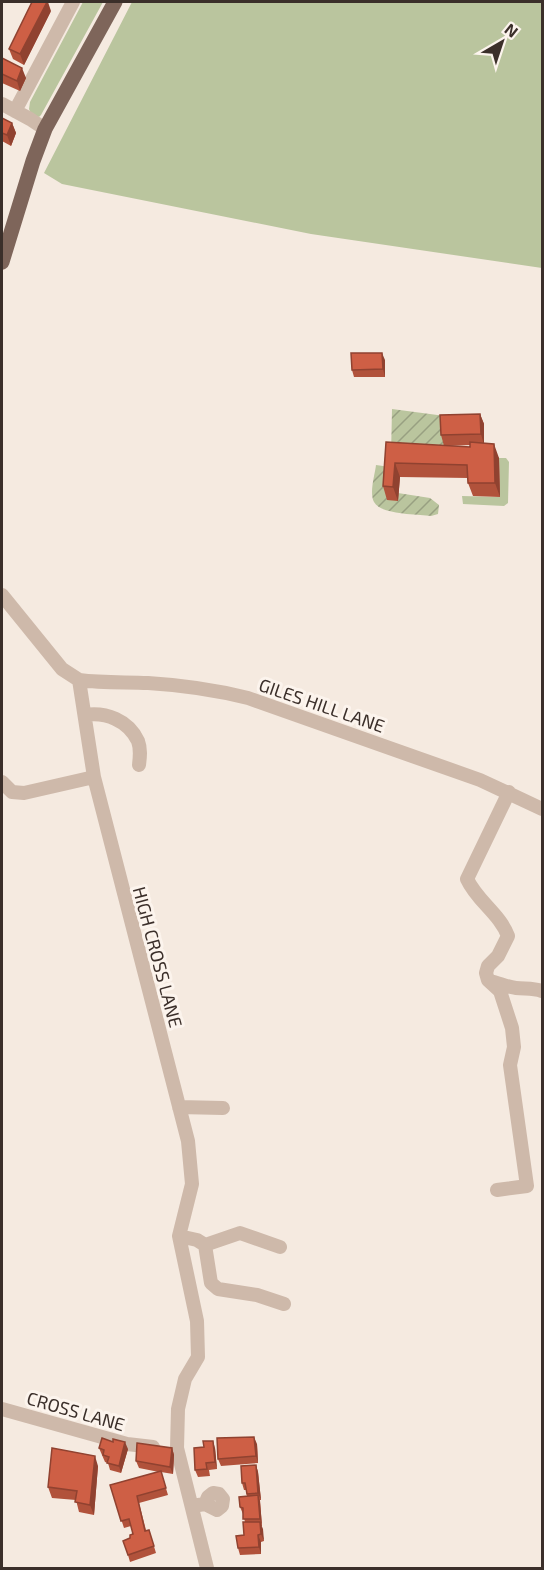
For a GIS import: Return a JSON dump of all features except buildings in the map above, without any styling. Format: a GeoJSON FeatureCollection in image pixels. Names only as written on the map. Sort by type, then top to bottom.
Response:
{"type":"FeatureCollection","features":[{"type":"Feature","properties":{"kind":"main road"},"geometry":{"type":"LineString","coordinates":[[2,262],[45,129],[115,2]]}},
{"type":"Feature","properties":{"kind":"street"},"geometry":{"type":"LineString","coordinates":[[15,111],[73,2]]}},
{"type":"Feature","properties":{"kind":"street"},"geometry":{"type":"LineString","coordinates":[[2,104],[45,129]]}},
{"type":"Feature","properties":{"kind":"street"},"geometry":{"type":"LineString","coordinates":[[2,595],[62,669],[79,680]]}},
{"type":"Feature","properties":{"kind":"street","name":"HIGH CROSS LANE"},"geometry":{"type":"LineString","coordinates":[[79,680],[94,777],[188,1141],[192,1184],[178,1236],[197,1321],[198,1357],[185,1379],[178,1409],[177,1448]]}},
{"type":"Feature","properties":{"kind":"street","name":"GILES HILL LANE"},"geometry":{"type":"LineString","coordinates":[[79,680],[102,683],[148,683],[248,698],[509,792],[543,809]]}},
{"type":"Feature","properties":{"kind":"street"},"geometry":{"type":"LineString","coordinates":[[85,715],[104,714],[126,726],[138,742],[139,765]]}},
{"type":"Feature","properties":{"kind":"street"},"geometry":{"type":"LineString","coordinates":[[2,783],[12,792],[24,793],[94,777]]}},
{"type":"Feature","properties":{"kind":"street"},"geometry":{"type":"LineString","coordinates":[[497,1190],[527,1186],[510,1065],[513,1047],[512,1028],[500,992],[488,980],[486,973],[488,966],[498,956],[508,936],[505,927],[471,889],[467,879],[509,792]]}},
{"type":"Feature","properties":{"kind":"street"},"geometry":{"type":"LineString","coordinates":[[488,980],[508,986],[529,987],[543,991]]}},
{"type":"Feature","properties":{"kind":"street"},"geometry":{"type":"LineString","coordinates":[[179,1107],[223,1108]]}},
{"type":"Feature","properties":{"kind":"street"},"geometry":{"type":"LineString","coordinates":[[178,1236],[197,1240],[206,1245],[240,1233],[280,1247]]}},
{"type":"Feature","properties":{"kind":"street"},"geometry":{"type":"LineString","coordinates":[[206,1245],[211,1283],[218,1289],[256,1294],[284,1304]]}},
{"type":"Feature","properties":{"kind":"street","name":"CROSS LANE"},"geometry":{"type":"LineString","coordinates":[[2,1409],[127,1444],[177,1448]]}},
{"type":"Feature","properties":{"kind":"street"},"geometry":{"type":"LineString","coordinates":[[177,1448],[198,1505],[207,1569]]}},
{"type":"Feature","properties":{"kind":"green space"},"geometry":{"type":"Polygon","coordinates":[[[83,2],[103,2],[41,115],[39,117],[31,114],[30,102],[83,2]]]}},
{"type":"Feature","properties":{"kind":"green space"},"geometry":{"type":"Polygon","coordinates":[[[132,2],[542,2],[542,268],[311,234],[62,184],[44,173],[132,2]]]}},
{"type":"Feature","properties":{"kind":"green space"},"geometry":{"type":"Polygon","coordinates":[[[392,409],[445,416],[444,446],[391,456],[392,409]]]}},
{"type":"Feature","properties":{"kind":"green space"},"geometry":{"type":"Polygon","coordinates":[[[499,458],[506,458],[509,462],[508,503],[504,506],[463,504],[462,496],[500,497],[499,458]]]}},
{"type":"Feature","properties":{"kind":"green space"},"geometry":{"type":"Polygon","coordinates":[[[376,465],[390,467],[398,493],[430,498],[439,505],[438,514],[431,516],[391,512],[378,506],[372,494],[376,465]]]}}]}
